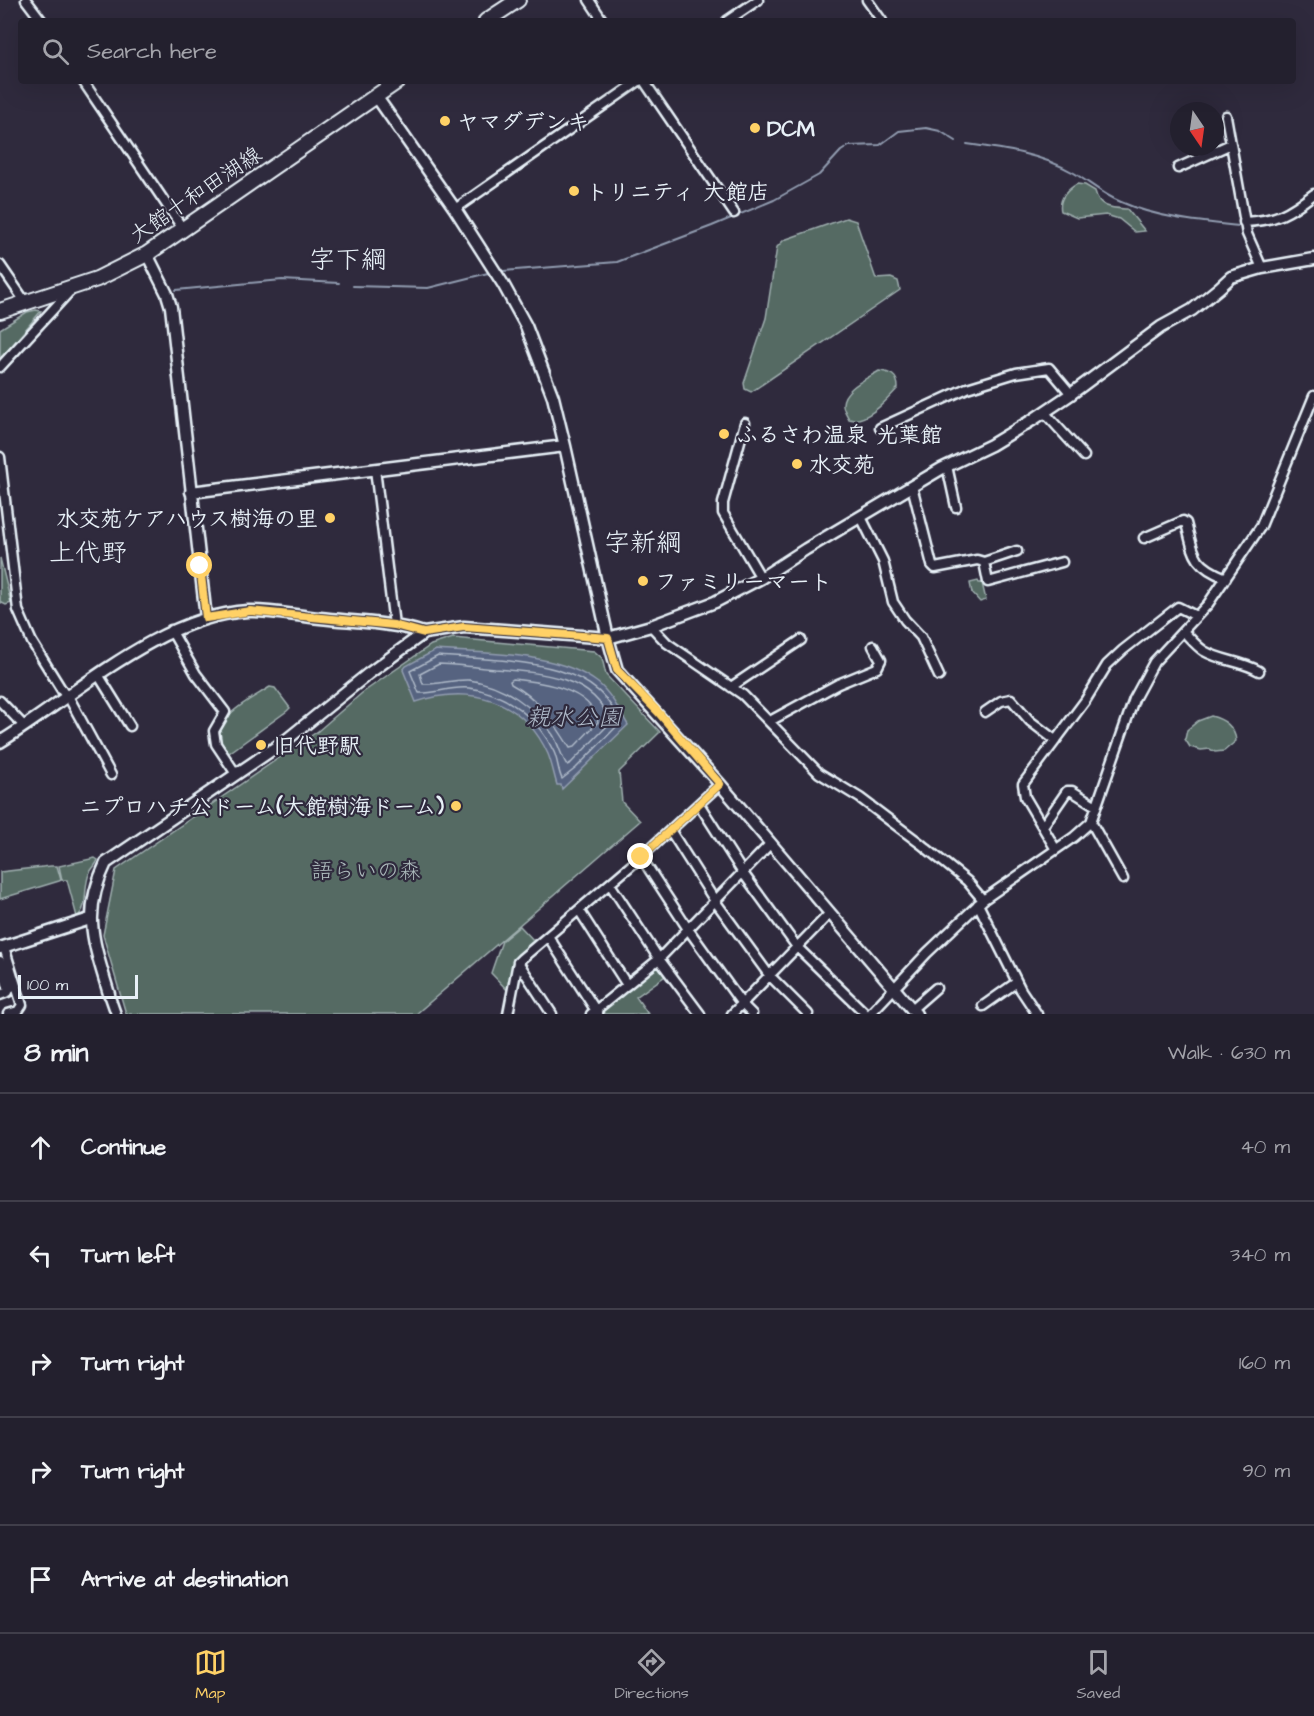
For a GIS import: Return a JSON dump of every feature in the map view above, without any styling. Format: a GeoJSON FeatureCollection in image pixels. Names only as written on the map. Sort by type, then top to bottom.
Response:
{"type":"FeatureCollection","features":[{"type":"Feature","properties":{"kind":"main road"},"geometry":{"type":"LineString","coordinates":[[491,18],[518,0]]}},
{"type":"Feature","properties":{"kind":"main road","name":"大館十和田湖線"},"geometry":{"type":"LineString","coordinates":[[4,310],[96,279],[147,254],[394,84]]}},
{"type":"Feature","properties":{"kind":"street"},"geometry":{"type":"LineString","coordinates":[[26,0],[40,18]]}},
{"type":"Feature","properties":{"kind":"street"},"geometry":{"type":"LineString","coordinates":[[589,0],[601,18]]}},
{"type":"Feature","properties":{"kind":"street"},"geometry":{"type":"LineString","coordinates":[[731,18],[758,0]]}},
{"type":"Feature","properties":{"kind":"street"},"geometry":{"type":"LineString","coordinates":[[867,0],[880,18]]}},
{"type":"Feature","properties":{"kind":"street"},"geometry":{"type":"LineString","coordinates":[[85,84],[183,229]]}},
{"type":"Feature","properties":{"kind":"street"},"geometry":{"type":"LineString","coordinates":[[455,209],[638,84]]}},
{"type":"Feature","properties":{"kind":"street"},"geometry":{"type":"LineString","coordinates":[[644,84],[734,213]]}},
{"type":"Feature","properties":{"kind":"street"},"geometry":{"type":"LineString","coordinates":[[376,96],[504,284],[526,326],[553,397],[617,670],[658,712],[914,1012],[936,988]]}},
{"type":"Feature","properties":{"kind":"street"},"geometry":{"type":"LineString","coordinates":[[1226,116],[1244,222],[1262,268]]}},
{"type":"Feature","properties":{"kind":"street"},"geometry":{"type":"LineString","coordinates":[[1178,168],[1231,144]]}},
{"type":"Feature","properties":{"kind":"street"},"geometry":{"type":"LineString","coordinates":[[1244,222],[1266,222],[1314,194]]}},
{"type":"Feature","properties":{"kind":"street"},"geometry":{"type":"LineString","coordinates":[[147,254],[171,307],[206,618]]}},
{"type":"Feature","properties":{"kind":"street"},"geometry":{"type":"LineString","coordinates":[[0,742],[171,630],[206,618],[250,611],[394,625],[424,633],[464,627],[608,638],[651,626],[715,602],[761,578],[912,486],[991,445],[1071,394],[1161,327],[1192,310],[1231,277],[1262,268],[1314,259]]}},
{"type":"Feature","properties":{"kind":"street"},"geometry":{"type":"LineString","coordinates":[[0,265],[26,303]]}},
{"type":"Feature","properties":{"kind":"street"},"geometry":{"type":"LineString","coordinates":[[0,367],[73,288]]}},
{"type":"Feature","properties":{"kind":"street"},"geometry":{"type":"LineString","coordinates":[[880,428],[968,388],[1016,373],[1049,368],[1071,394]]}},
{"type":"Feature","properties":{"kind":"street"},"geometry":{"type":"LineString","coordinates":[[699,804],[743,873],[797,946],[868,1014],[981,902],[1091,822],[1134,699],[1154,662],[1208,604],[1260,526],[1314,396]]}},
{"type":"Feature","properties":{"kind":"street"},"geometry":{"type":"LineString","coordinates":[[1044,412],[1084,456]]}},
{"type":"Feature","properties":{"kind":"street"},"geometry":{"type":"LineString","coordinates":[[745,423],[723,503],[723,513],[761,578]]}},
{"type":"Feature","properties":{"kind":"street"},"geometry":{"type":"LineString","coordinates":[[191,492],[565,446]]}},
{"type":"Feature","properties":{"kind":"street"},"geometry":{"type":"LineString","coordinates":[[0,457],[18,610],[33,642],[63,692],[68,696],[111,775]]}},
{"type":"Feature","properties":{"kind":"street"},"geometry":{"type":"LineString","coordinates":[[947,466],[956,507]]}},
{"type":"Feature","properties":{"kind":"street"},"geometry":{"type":"LineString","coordinates":[[375,470],[394,625]]}},
{"type":"Feature","properties":{"kind":"street"},"geometry":{"type":"LineString","coordinates":[[912,486],[932,565],[935,568],[977,560],[984,562],[1017,550]]}},
{"type":"Feature","properties":{"kind":"street"},"geometry":{"type":"LineString","coordinates":[[861,517],[883,561],[893,602],[905,620],[921,637],[939,676]]}},
{"type":"Feature","properties":{"kind":"street"},"geometry":{"type":"LineString","coordinates":[[1144,538],[1183,521],[1186,524],[1191,547],[1201,565],[1226,578]]}},
{"type":"Feature","properties":{"kind":"street"},"geometry":{"type":"LineString","coordinates":[[984,562],[988,582],[1062,562]]}},
{"type":"Feature","properties":{"kind":"street"},"geometry":{"type":"LineString","coordinates":[[1056,848],[1024,797],[1023,784],[1085,700],[1107,665],[1178,608],[1196,616]]}},
{"type":"Feature","properties":{"kind":"street"},"geometry":{"type":"LineString","coordinates":[[651,626],[667,644],[743,695],[819,773],[860,798],[967,881],[981,902],[1017,982],[1037,1014]]}},
{"type":"Feature","properties":{"kind":"street"},"geometry":{"type":"LineString","coordinates":[[171,630],[196,674],[225,712],[214,731],[216,744],[236,774]]}},
{"type":"Feature","properties":{"kind":"street"},"geometry":{"type":"LineString","coordinates":[[1183,631],[1207,653],[1259,670]]}},
{"type":"Feature","properties":{"kind":"street"},"geometry":{"type":"LineString","coordinates":[[116,1014],[92,939],[90,920],[96,883],[106,863],[285,741],[368,674],[424,633]]}},
{"type":"Feature","properties":{"kind":"street"},"geometry":{"type":"LineString","coordinates":[[731,687],[801,640]]}},
{"type":"Feature","properties":{"kind":"street"},"geometry":{"type":"LineString","coordinates":[[770,721],[838,684],[877,668],[881,660],[873,646]]}},
{"type":"Feature","properties":{"kind":"street"},"geometry":{"type":"LineString","coordinates":[[99,676],[130,726]]}},
{"type":"Feature","properties":{"kind":"street"},"geometry":{"type":"LineString","coordinates":[[985,712],[1000,701],[1011,699],[1030,721],[1055,741]]}},
{"type":"Feature","properties":{"kind":"street"},"geometry":{"type":"LineString","coordinates":[[0,700],[24,726]]}},
{"type":"Feature","properties":{"kind":"street"},"geometry":{"type":"LineString","coordinates":[[508,1014],[518,963],[641,857],[720,784]]}},
{"type":"Feature","properties":{"kind":"street"},"geometry":{"type":"LineString","coordinates":[[1043,826],[1066,791],[1072,791],[1096,806]]}},
{"type":"Feature","properties":{"kind":"street"},"geometry":{"type":"LineString","coordinates":[[1091,822],[1123,879]]}},
{"type":"Feature","properties":{"kind":"street"},"geometry":{"type":"LineString","coordinates":[[670,830],[715,901],[769,975],[808,1014]]}},
{"type":"Feature","properties":{"kind":"street"},"geometry":{"type":"LineString","coordinates":[[548,936],[595,1013],[659,959],[771,843]]}},
{"type":"Feature","properties":{"kind":"street"},"geometry":{"type":"LineString","coordinates":[[641,857],[688,929],[742,1004],[752,1014]]}},
{"type":"Feature","properties":{"kind":"street"},"geometry":{"type":"LineString","coordinates":[[610,884],[659,959],[700,1014]]}},
{"type":"Feature","properties":{"kind":"street"},"geometry":{"type":"LineString","coordinates":[[579,910],[627,985]]}},
{"type":"Feature","properties":{"kind":"street"},"geometry":{"type":"LineString","coordinates":[[732,1014],[830,913]]}},
{"type":"Feature","properties":{"kind":"street"},"geometry":{"type":"LineString","coordinates":[[8,1014],[18,1011],[22,1005],[2,948],[90,920]]}},
{"type":"Feature","properties":{"kind":"street"},"geometry":{"type":"LineString","coordinates":[[0,961],[9,990],[8,993],[0,995]]}},
{"type":"Feature","properties":{"kind":"street"},"geometry":{"type":"LineString","coordinates":[[518,963],[552,1014]]}},
{"type":"Feature","properties":{"kind":"street"},"geometry":{"type":"LineString","coordinates":[[983,1006],[1017,982]]}},
{"type":"Feature","properties":{"kind":"green space"},"geometry":{"type":"Polygon","coordinates":[[[1077,184],[1085,185],[1095,191],[1099,201],[1106,206],[1127,209],[1145,231],[1135,232],[1119,219],[1106,215],[1077,218],[1061,211],[1060,206],[1064,195],[1077,184]]]}},
{"type":"Feature","properties":{"kind":"green space"},"geometry":{"type":"Polygon","coordinates":[[[846,218],[856,221],[876,279],[891,278],[898,281],[900,290],[751,392],[745,389],[744,383],[766,318],[777,247],[784,240],[846,218]]]}},
{"type":"Feature","properties":{"kind":"green space"},"geometry":{"type":"Polygon","coordinates":[[[41,311],[0,360],[0,329],[27,312],[41,311]]]}},
{"type":"Feature","properties":{"kind":"green space"},"geometry":{"type":"Polygon","coordinates":[[[879,371],[893,375],[897,380],[898,388],[869,415],[856,420],[849,419],[843,405],[847,394],[856,385],[879,371]]]}},
{"type":"Feature","properties":{"kind":"green space"},"geometry":{"type":"Polygon","coordinates":[[[0,558],[11,603],[6,605],[0,602],[0,558]]]}},
{"type":"Feature","properties":{"kind":"green space"},"geometry":{"type":"Polygon","coordinates":[[[978,581],[982,583],[986,600],[980,602],[972,593],[970,583],[978,581]]]}},
{"type":"Feature","properties":{"kind":"green space","name":"語らいの森"},"geometry":{"type":"Polygon","coordinates":[[[453,638],[594,651],[602,658],[606,675],[660,732],[619,772],[622,802],[640,821],[416,1014],[126,1014],[103,935],[116,870],[318,731],[362,693],[431,645],[453,638]]]}},
{"type":"Feature","properties":{"kind":"green space"},"geometry":{"type":"Polygon","coordinates":[[[270,687],[275,688],[290,708],[229,753],[223,751],[219,740],[220,729],[225,720],[241,705],[270,687]]]}},
{"type":"Feature","properties":{"kind":"green space"},"geometry":{"type":"Polygon","coordinates":[[[1211,716],[1228,724],[1234,732],[1236,741],[1224,751],[1215,752],[1210,749],[1201,750],[1190,747],[1185,739],[1187,730],[1198,721],[1211,716]]]}},
{"type":"Feature","properties":{"kind":"green space"},"geometry":{"type":"Polygon","coordinates":[[[95,858],[98,860],[90,872],[86,884],[85,902],[77,917],[67,880],[62,880],[59,866],[95,858]]]}},
{"type":"Feature","properties":{"kind":"green space"},"geometry":{"type":"Polygon","coordinates":[[[57,866],[61,880],[0,899],[0,872],[57,866]]]}},
{"type":"Feature","properties":{"kind":"green space"},"geometry":{"type":"Polygon","coordinates":[[[520,926],[536,943],[519,959],[510,993],[491,973],[502,941],[520,926]]]}},
{"type":"Feature","properties":{"kind":"green space"},"geometry":{"type":"Polygon","coordinates":[[[658,967],[665,976],[636,997],[648,1014],[603,1014],[601,1011],[603,1008],[658,967]]]}},
{"type":"Feature","properties":{"kind":"water","name":"親水公園"},"geometry":{"type":"Polygon","coordinates":[[[436,650],[520,656],[562,665],[581,673],[603,687],[628,725],[562,789],[561,785],[557,785],[548,754],[537,735],[524,720],[509,709],[475,696],[436,697],[416,702],[403,670],[406,666],[436,650]]]}},
{"type":"Feature","properties":{"kind":"waterway"},"geometry":{"type":"LineString","coordinates":[[503,271],[617,262],[774,200],[819,175],[841,151],[849,146],[880,145],[899,131],[926,128],[940,131],[956,141]]}},
{"type":"Feature","properties":{"kind":"waterway"},"geometry":{"type":"LineString","coordinates":[[967,144],[1008,150],[1049,161],[1074,173],[1115,199],[1149,212],[1239,226]]}},
{"type":"Feature","properties":{"kind":"waterway"},"geometry":{"type":"LineString","coordinates":[[1252,226],[1268,225],[1289,216]]}},
{"type":"Feature","properties":{"kind":"waterway"},"geometry":{"type":"LineString","coordinates":[[353,286],[428,288],[488,273]]}},
{"type":"Feature","properties":{"kind":"waterway"},"geometry":{"type":"LineString","coordinates":[[176,290],[282,280],[339,283]]}},
{"type":"Feature","properties":{"kind":"place","name":"ヤマダデンキ"},"geometry":{"type":"Point","coordinates":[445,121]}},
{"type":"Feature","properties":{"kind":"place","name":"DCM"},"geometry":{"type":"Point","coordinates":[755,128]}},
{"type":"Feature","properties":{"kind":"place","name":"トリニティ 大館店"},"geometry":{"type":"Point","coordinates":[574,191]}},
{"type":"Feature","properties":{"kind":"place","name":"ふるさわ温泉 光葉館"},"geometry":{"type":"Point","coordinates":[724,434]}},
{"type":"Feature","properties":{"kind":"place","name":"水交苑"},"geometry":{"type":"Point","coordinates":[797,464]}},
{"type":"Feature","properties":{"kind":"place","name":"水交苑ケアハウス樹海の里"},"geometry":{"type":"Point","coordinates":[330,518]}},
{"type":"Feature","properties":{"kind":"place","name":"ファミリーマート"},"geometry":{"type":"Point","coordinates":[643,581]}},
{"type":"Feature","properties":{"kind":"place","name":"旧代野駅"},"geometry":{"type":"Point","coordinates":[261,745]}},
{"type":"Feature","properties":{"kind":"place","name":"ニプロハチ公ドーム(大館樹海ドーム)"},"geometry":{"type":"Point","coordinates":[456,806]}},
{"type":"Feature","properties":{"kind":"district","name":"字下綱"},"geometry":{"type":"Point","coordinates":[348,259]}},
{"type":"Feature","properties":{"kind":"district","name":"字新綱"},"geometry":{"type":"Point","coordinates":[643,542]}},
{"type":"Feature","properties":{"kind":"district","name":"上代野"},"geometry":{"type":"Point","coordinates":[88,552]}},
{"type":"Feature","properties":{"kind":"route"},"geometry":{"type":"LineString","coordinates":[[200,566],[206,618],[250,611],[394,625],[424,633],[464,627],[608,638],[617,670],[658,712],[720,784],[641,857]]}}]}
